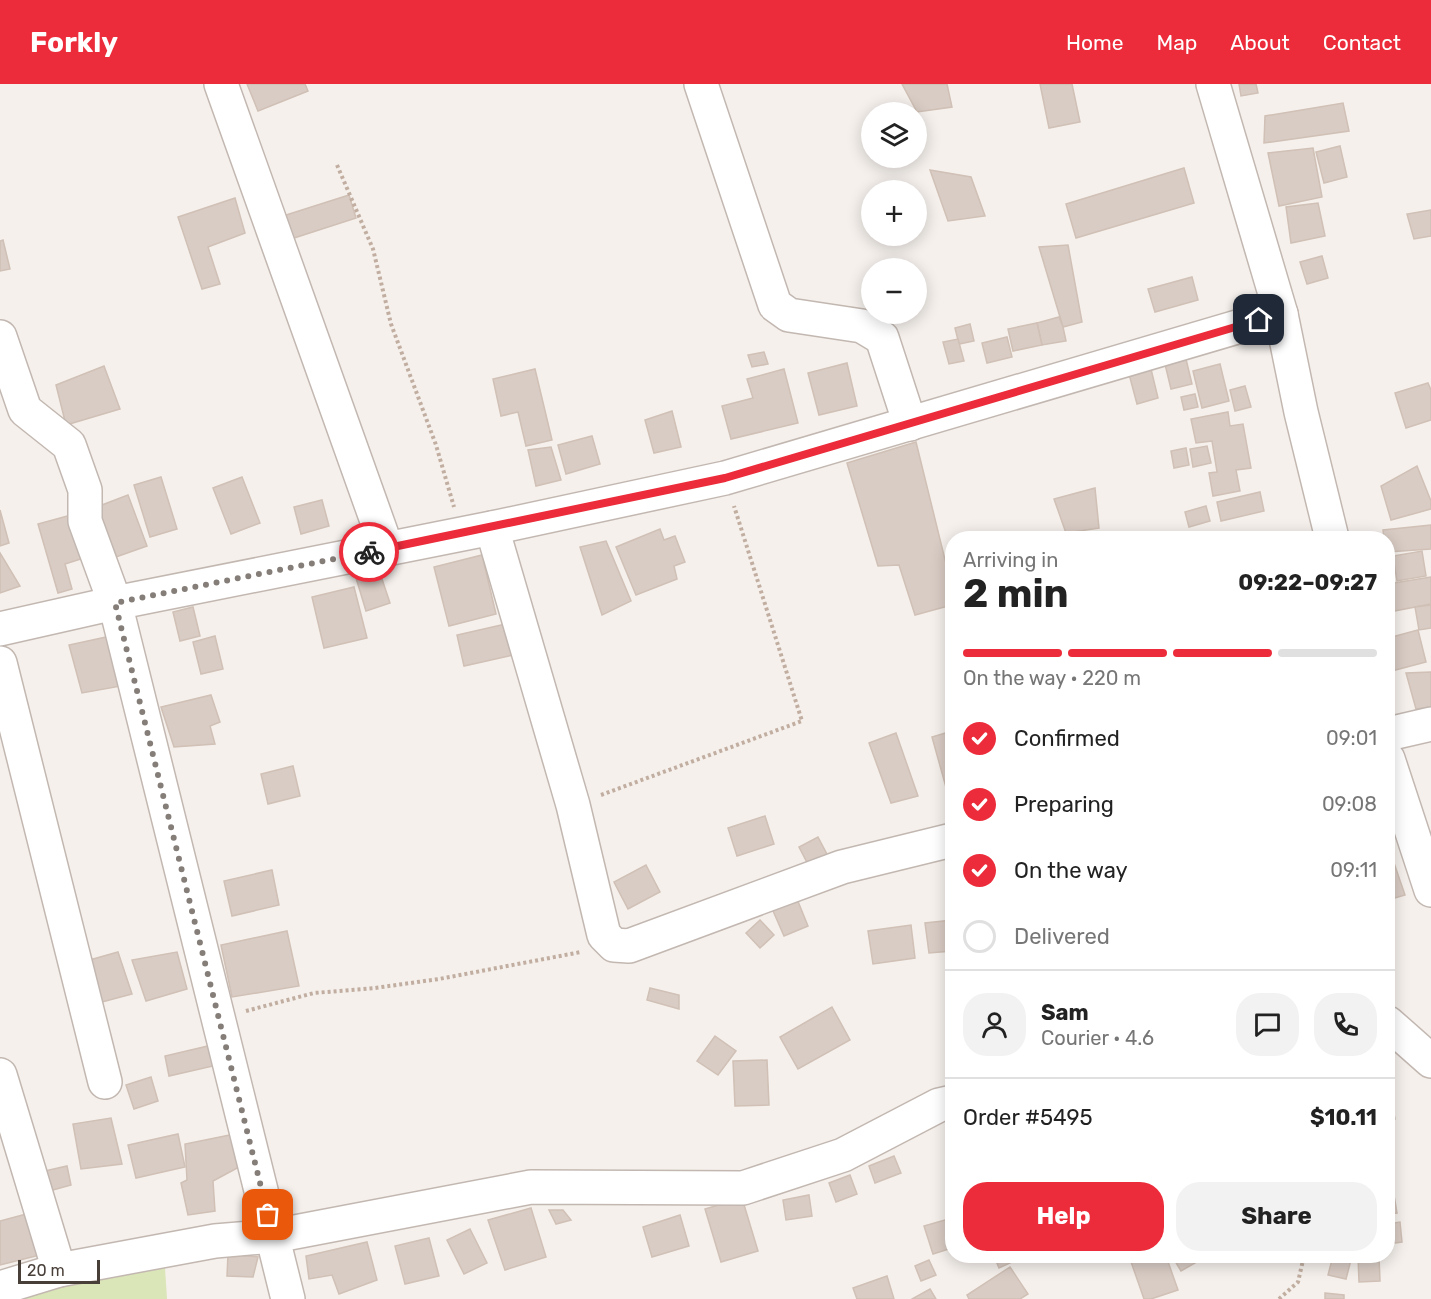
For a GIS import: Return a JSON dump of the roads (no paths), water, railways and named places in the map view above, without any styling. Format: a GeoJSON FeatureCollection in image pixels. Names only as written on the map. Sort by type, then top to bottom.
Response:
{"type":"FeatureCollection","features":[{"type":"Feature","properties":{"kind":"street"},"geometry":{"type":"LineString","coordinates":[[221,84],[387,549]]}},
{"type":"Feature","properties":{"kind":"street"},"geometry":{"type":"LineString","coordinates":[[701,84],[775,305],[789,315],[862,326],[882,338],[910,424]]}},
{"type":"Feature","properties":{"kind":"street"},"geometry":{"type":"LineString","coordinates":[[1213,84],[1281,314],[1301,412],[1330,531]]}},
{"type":"Feature","properties":{"kind":"street"},"geometry":{"type":"LineString","coordinates":[[0,629],[115,603],[477,531],[725,478],[1281,314]]}},
{"type":"Feature","properties":{"kind":"street"},"geometry":{"type":"LineString","coordinates":[[0,337],[25,410],[69,445],[85,490],[85,521],[115,603],[288,1299]]}},
{"type":"Feature","properties":{"kind":"street"},"geometry":{"type":"LineString","coordinates":[[477,531],[573,806],[604,935],[614,945],[629,946],[842,867],[945,842]]}},
{"type":"Feature","properties":{"kind":"street"},"geometry":{"type":"LineString","coordinates":[[0,663],[105,1082]]}},
{"type":"Feature","properties":{"kind":"street"},"geometry":{"type":"LineString","coordinates":[[1395,732],[1431,724]]}},
{"type":"Feature","properties":{"kind":"street"},"geometry":{"type":"LineString","coordinates":[[1395,780],[1431,891]]}},
{"type":"Feature","properties":{"kind":"street"},"geometry":{"type":"LineString","coordinates":[[1395,1029],[1431,1061]]}},
{"type":"Feature","properties":{"kind":"street"},"geometry":{"type":"LineString","coordinates":[[0,1075],[59,1270]]}},
{"type":"Feature","properties":{"kind":"street"},"geometry":{"type":"LineString","coordinates":[[0,1288],[59,1270],[215,1241],[274,1236],[531,1186],[743,1188],[843,1155],[945,1104]]}}]}
